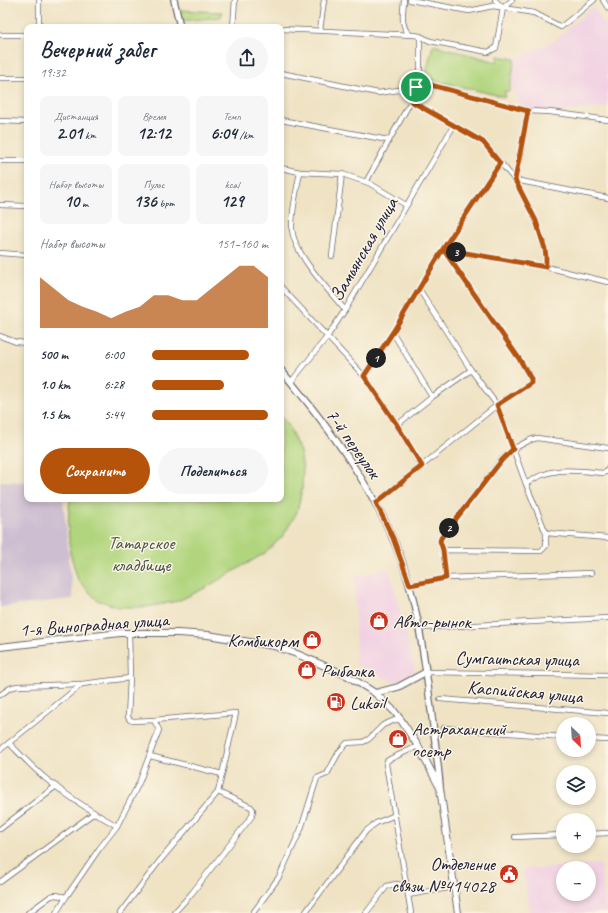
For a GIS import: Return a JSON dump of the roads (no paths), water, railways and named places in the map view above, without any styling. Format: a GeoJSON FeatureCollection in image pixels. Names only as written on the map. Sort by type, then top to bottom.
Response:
{"type":"FeatureCollection","features":[{"type":"Feature","properties":{"kind":"main road","name":"1-я Виноградная улица"},"geometry":{"type":"LineString","coordinates":[[0,647],[129,633],[208,634],[274,646],[333,669],[355,680],[374,693],[390,707],[401,720],[418,746],[440,788],[458,913]]}},
{"type":"Feature","properties":{"kind":"street"},"geometry":{"type":"LineString","coordinates":[[39,0],[39,24]]}},
{"type":"Feature","properties":{"kind":"street"},"geometry":{"type":"LineString","coordinates":[[174,0],[179,24]]}},
{"type":"Feature","properties":{"kind":"street"},"geometry":{"type":"LineString","coordinates":[[233,24],[235,0]]}},
{"type":"Feature","properties":{"kind":"street"},"geometry":{"type":"LineString","coordinates":[[320,30],[324,0]]}},
{"type":"Feature","properties":{"kind":"street"},"geometry":{"type":"LineString","coordinates":[[404,0],[404,28],[410,35]]}},
{"type":"Feature","properties":{"kind":"street"},"geometry":{"type":"LineString","coordinates":[[410,0],[469,11],[493,6],[534,13],[561,27],[594,0]]}},
{"type":"Feature","properties":{"kind":"street"},"geometry":{"type":"LineString","coordinates":[[495,0],[503,8]]}},
{"type":"Feature","properties":{"kind":"street"},"geometry":{"type":"LineString","coordinates":[[284,29],[420,36],[430,41],[488,52],[494,50],[496,46],[503,8],[512,0]]}},
{"type":"Feature","properties":{"kind":"street"},"geometry":{"type":"LineString","coordinates":[[602,0],[608,8]]}},
{"type":"Feature","properties":{"kind":"street"},"geometry":{"type":"LineString","coordinates":[[0,35],[24,35]]}},
{"type":"Feature","properties":{"kind":"street"},"geometry":{"type":"LineString","coordinates":[[416,87],[420,78],[420,36]]}},
{"type":"Feature","properties":{"kind":"street"},"geometry":{"type":"LineString","coordinates":[[284,74],[378,93],[427,84],[528,111],[550,112],[608,120]]}},
{"type":"Feature","properties":{"kind":"street"},"geometry":{"type":"LineString","coordinates":[[0,78],[24,78]]}},
{"type":"Feature","properties":{"kind":"street"},"geometry":{"type":"LineString","coordinates":[[405,89],[411,101],[483,142],[515,180],[536,221],[545,249],[546,267]]}},
{"type":"Feature","properties":{"kind":"street"},"geometry":{"type":"LineString","coordinates":[[366,182],[411,101]]}},
{"type":"Feature","properties":{"kind":"street"},"geometry":{"type":"LineString","coordinates":[[515,180],[528,111]]}},
{"type":"Feature","properties":{"kind":"street"},"geometry":{"type":"LineString","coordinates":[[0,121],[24,122]]}},
{"type":"Feature","properties":{"kind":"street"},"geometry":{"type":"LineString","coordinates":[[284,121],[388,140]]}},
{"type":"Feature","properties":{"kind":"street","name":"Замьянская улица"},"geometry":{"type":"LineString","coordinates":[[291,382],[327,337],[345,310],[454,125]]}},
{"type":"Feature","properties":{"kind":"street"},"geometry":{"type":"LineString","coordinates":[[0,161],[24,161]]}},
{"type":"Feature","properties":{"kind":"street"},"geometry":{"type":"LineString","coordinates":[[364,376],[393,332],[443,249],[500,163]]}},
{"type":"Feature","properties":{"kind":"street"},"geometry":{"type":"LineString","coordinates":[[284,169],[300,172],[342,174],[370,183],[406,205]]}},
{"type":"Feature","properties":{"kind":"street"},"geometry":{"type":"LineString","coordinates":[[300,172],[292,226],[293,237],[308,265],[345,310]]}},
{"type":"Feature","properties":{"kind":"street"},"geometry":{"type":"LineString","coordinates":[[332,256],[342,174]]}},
{"type":"Feature","properties":{"kind":"street"},"geometry":{"type":"LineString","coordinates":[[515,180],[608,198]]}},
{"type":"Feature","properties":{"kind":"street"},"geometry":{"type":"LineString","coordinates":[[0,205],[24,206]]}},
{"type":"Feature","properties":{"kind":"street"},"geometry":{"type":"LineString","coordinates":[[443,249],[546,267],[608,282]]}},
{"type":"Feature","properties":{"kind":"street"},"geometry":{"type":"LineString","coordinates":[[376,503],[497,405],[531,383],[531,379],[520,360],[443,249]]}},
{"type":"Feature","properties":{"kind":"street"},"geometry":{"type":"LineString","coordinates":[[0,253],[24,255]]}},
{"type":"Feature","properties":{"kind":"street"},"geometry":{"type":"LineString","coordinates":[[419,289],[471,370],[497,405],[546,533],[546,546],[541,551],[443,550]]}},
{"type":"Feature","properties":{"kind":"street"},"geometry":{"type":"LineString","coordinates":[[284,290],[364,376],[422,466]]}},
{"type":"Feature","properties":{"kind":"street"},"geometry":{"type":"LineString","coordinates":[[393,332],[432,397]]}},
{"type":"Feature","properties":{"kind":"street"},"geometry":{"type":"LineString","coordinates":[[0,336],[16,342],[24,343]]}},
{"type":"Feature","properties":{"kind":"street"},"geometry":{"type":"LineString","coordinates":[[397,425],[432,397],[471,370]]}},
{"type":"Feature","properties":{"kind":"street","name":"7-й переулок"},"geometry":{"type":"LineString","coordinates":[[284,374],[332,436],[360,477],[376,503],[393,538],[410,585],[419,628],[426,672],[440,788]]}},
{"type":"Feature","properties":{"kind":"street"},"geometry":{"type":"LineString","coordinates":[[446,578],[443,550],[440,541],[441,538],[502,460],[513,449],[537,438],[608,448]]}},
{"type":"Feature","properties":{"kind":"street"},"geometry":{"type":"LineString","coordinates":[[526,484],[542,474],[570,470],[602,473],[606,472],[608,469]]}},
{"type":"Feature","properties":{"kind":"street"},"geometry":{"type":"LineString","coordinates":[[546,533],[608,538]]}},
{"type":"Feature","properties":{"kind":"street"},"geometry":{"type":"LineString","coordinates":[[410,585],[446,578],[591,573]]}},
{"type":"Feature","properties":{"kind":"street"},"geometry":{"type":"LineString","coordinates":[[419,628],[608,618]]}},
{"type":"Feature","properties":{"kind":"street"},"geometry":{"type":"LineString","coordinates":[[120,913],[158,863],[218,792],[236,713],[154,720],[130,720],[128,714],[130,678],[129,633]]}},
{"type":"Feature","properties":{"kind":"street"},"geometry":{"type":"LineString","coordinates":[[374,693],[398,687],[426,672]]}},
{"type":"Feature","properties":{"kind":"street","name":"Сумгаитская улица"},"geometry":{"type":"LineString","coordinates":[[426,672],[608,675]]}},
{"type":"Feature","properties":{"kind":"street"},"geometry":{"type":"LineString","coordinates":[[0,695],[10,688],[17,686],[82,684],[130,678]]}},
{"type":"Feature","properties":{"kind":"street"},"geometry":{"type":"LineString","coordinates":[[0,750],[82,684]]}},
{"type":"Feature","properties":{"kind":"street","name":"Каспийская улица"},"geometry":{"type":"LineString","coordinates":[[440,699],[608,713]]}},
{"type":"Feature","properties":{"kind":"street"},"geometry":{"type":"LineString","coordinates":[[56,913],[99,849],[117,826],[139,783],[159,730],[154,720]]}},
{"type":"Feature","properties":{"kind":"street"},"geometry":{"type":"LineString","coordinates":[[253,913],[279,877],[301,829],[317,778],[327,774],[339,752],[347,743],[363,742],[369,739],[383,725],[394,720],[401,720]]}},
{"type":"Feature","properties":{"kind":"street"},"geometry":{"type":"LineString","coordinates":[[444,728],[556,736]]}},
{"type":"Feature","properties":{"kind":"street"},"geometry":{"type":"LineString","coordinates":[[596,739],[608,740]]}},
{"type":"Feature","properties":{"kind":"street"},"geometry":{"type":"LineString","coordinates":[[9,743],[45,778],[94,813],[117,826]]}},
{"type":"Feature","properties":{"kind":"street"},"geometry":{"type":"LineString","coordinates":[[411,913],[387,761],[418,746]]}},
{"type":"Feature","properties":{"kind":"street"},"geometry":{"type":"LineString","coordinates":[[150,756],[222,774]]}},
{"type":"Feature","properties":{"kind":"street"},"geometry":{"type":"LineString","coordinates":[[0,829],[56,786]]}},
{"type":"Feature","properties":{"kind":"street"},"geometry":{"type":"LineString","coordinates":[[174,913],[192,894],[252,816],[253,810],[251,807],[218,792]]}},
{"type":"Feature","properties":{"kind":"street"},"geometry":{"type":"LineString","coordinates":[[0,882],[94,813]]}},
{"type":"Feature","properties":{"kind":"street"},"geometry":{"type":"LineString","coordinates":[[305,913],[366,831],[376,823],[395,815]]}},
{"type":"Feature","properties":{"kind":"street"},"geometry":{"type":"LineString","coordinates":[[596,834],[608,834]]}},
{"type":"Feature","properties":{"kind":"street"},"geometry":{"type":"LineString","coordinates":[[515,837],[556,835]]}},
{"type":"Feature","properties":{"kind":"street"},"geometry":{"type":"LineString","coordinates":[[366,913],[387,886],[396,884],[407,886]]}},
{"type":"Feature","properties":{"kind":"street"},"geometry":{"type":"LineString","coordinates":[[408,894],[454,887]]}},
{"type":"Feature","properties":{"kind":"street"},"geometry":{"type":"LineString","coordinates":[[28,913],[52,896],[56,895],[66,897]]}},
{"type":"Feature","properties":{"kind":"place","name":"Авто-рынок"},"geometry":{"type":"Point","coordinates":[379,621]}},
{"type":"Feature","properties":{"kind":"place","name":"Комбикорм"},"geometry":{"type":"Point","coordinates":[312,640]}},
{"type":"Feature","properties":{"kind":"place","name":"Рыбалка"},"geometry":{"type":"Point","coordinates":[307,670]}},
{"type":"Feature","properties":{"kind":"place","name":"Lukoil"},"geometry":{"type":"Point","coordinates":[336,702]}},
{"type":"Feature","properties":{"kind":"place","name":"Астраханский осетр"},"geometry":{"type":"Point","coordinates":[398,739]}},
{"type":"Feature","properties":{"kind":"place","name":"Отделение связи №414028"},"geometry":{"type":"Point","coordinates":[509,874]}},
{"type":"Feature","properties":{"kind":"park label","name":"Татарское кладбище"},"geometry":{"type":"Point","coordinates":[141,553]}}]}
